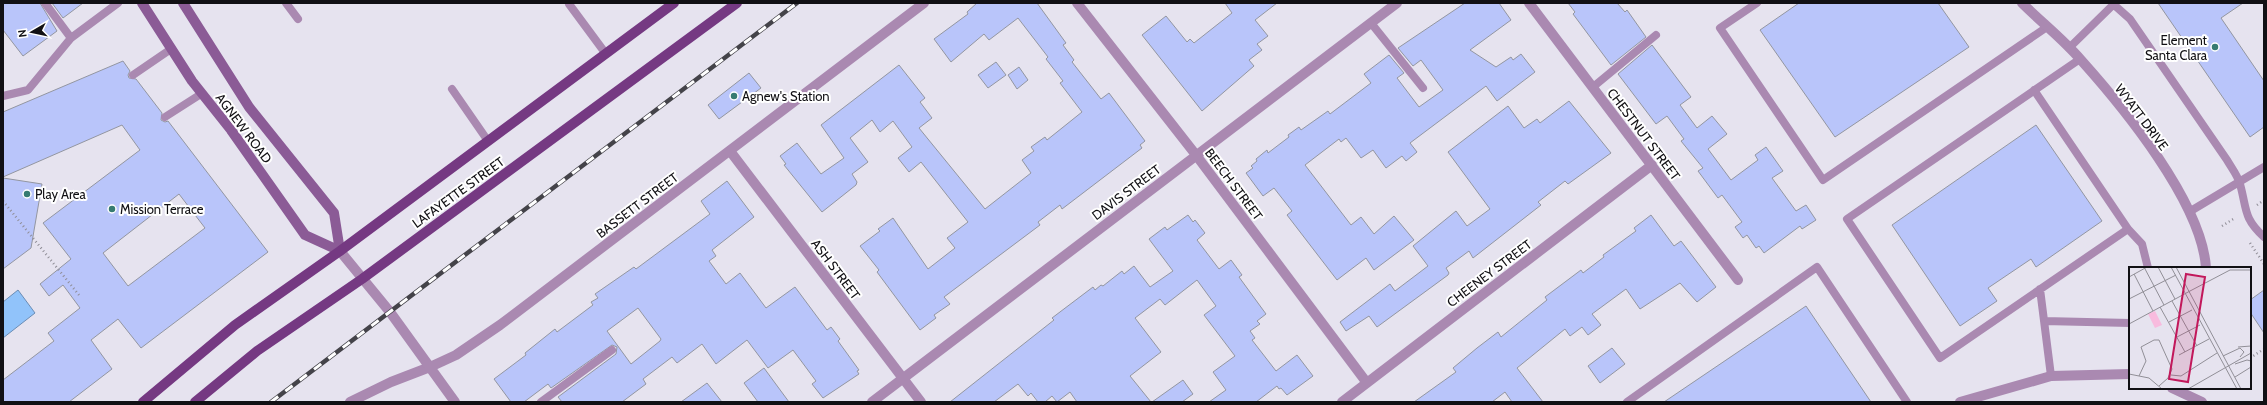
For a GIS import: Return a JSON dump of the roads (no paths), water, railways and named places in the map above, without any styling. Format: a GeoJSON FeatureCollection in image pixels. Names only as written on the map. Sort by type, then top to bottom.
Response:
{"type":"FeatureCollection","features":[{"type":"Feature","properties":{"kind":"main road","name":"AGNEW ROAD"},"geometry":{"type":"LineString","coordinates":[[142,3],[201,94],[231,130],[305,235],[340,251]]}},
{"type":"Feature","properties":{"kind":"main road","name":"AGNEW ROAD"},"geometry":{"type":"LineString","coordinates":[[183,3],[249,107],[334,213],[340,251]]}},
{"type":"Feature","properties":{"kind":"main road","name":"LAFAYETTE STREET"},"geometry":{"type":"LineString","coordinates":[[143,402],[235,325],[340,251],[674,3]]}},
{"type":"Feature","properties":{"kind":"main road","name":"LAFAYETTE STREET"},"geometry":{"type":"LineString","coordinates":[[195,402],[257,351],[362,279],[737,3]]}},
{"type":"Feature","properties":{"kind":"street","name":"BASSETT STREET"},"geometry":{"type":"LineString","coordinates":[[350,402],[391,382],[456,355],[500,325],[924,3]]}},
{"type":"Feature","properties":{"kind":"street","name":"BEECH STREET"},"geometry":{"type":"LineString","coordinates":[[1077,3],[1196,155],[1367,383]]}},
{"type":"Feature","properties":{"kind":"street","name":"DAVIS STREET"},"geometry":{"type":"LineString","coordinates":[[872,402],[1397,3]]}},
{"type":"Feature","properties":{"kind":"street","name":"CHESTNUT STREET"},"geometry":{"type":"LineString","coordinates":[[1529,3],[1738,280]]}},
{"type":"Feature","properties":{"kind":"street","name":"WYATT DRIVE"},"geometry":{"type":"LineString","coordinates":[[2022,3],[2080,59],[2137,129],[2166,171],[2189,212],[2199,238],[2206,267]]}},
{"type":"Feature","properties":{"kind":"street","name":"ASH STREET"},"geometry":{"type":"LineString","coordinates":[[730,151],[921,402]]}},
{"type":"Feature","properties":{"kind":"street","name":"CHEENEY STREET"},"geometry":{"type":"LineString","coordinates":[[1342,402],[1652,165]]}},
{"type":"Feature","properties":{"kind":"street","name":"AGNEW ROAD"},"geometry":{"type":"LineString","coordinates":[[340,251],[390,312],[455,402]]}},
{"type":"Feature","properties":{"kind":"street"},"geometry":{"type":"LineString","coordinates":[[1960,402],[2051,376],[2129,374]]}},
{"type":"Feature","properties":{"kind":"street"},"geometry":{"type":"LineString","coordinates":[[2176,389],[2202,402]]}},
{"type":"Feature","properties":{"kind":"lane"},"geometry":{"type":"LineString","coordinates":[[45,3],[71,38]]}},
{"type":"Feature","properties":{"kind":"lane"},"geometry":{"type":"LineString","coordinates":[[3,96],[28,90],[71,38],[118,3]]}},
{"type":"Feature","properties":{"kind":"lane"},"geometry":{"type":"LineString","coordinates":[[286,3],[298,19]]}},
{"type":"Feature","properties":{"kind":"lane"},"geometry":{"type":"LineString","coordinates":[[1756,3],[1720,28],[1823,180],[2047,27]]}},
{"type":"Feature","properties":{"kind":"lane"},"geometry":{"type":"LineString","coordinates":[[2069,48],[2114,3],[2130,19],[2227,160],[2240,183],[2245,212],[2255,228],[2264,237]]}},
{"type":"Feature","properties":{"kind":"lane"},"geometry":{"type":"LineString","coordinates":[[570,4],[606,54]]}},
{"type":"Feature","properties":{"kind":"lane"},"geometry":{"type":"LineString","coordinates":[[1370,23],[1423,88]]}},
{"type":"Feature","properties":{"kind":"lane"},"geometry":{"type":"LineString","coordinates":[[1593,87],[1656,35]]}},
{"type":"Feature","properties":{"kind":"lane"},"geometry":{"type":"LineString","coordinates":[[133,75],[171,49]]}},
{"type":"Feature","properties":{"kind":"lane"},"geometry":{"type":"LineString","coordinates":[[2080,59],[1847,219],[1940,358],[2128,229]]}},
{"type":"Feature","properties":{"kind":"lane"},"geometry":{"type":"LineString","coordinates":[[452,89],[488,141]]}},
{"type":"Feature","properties":{"kind":"lane"},"geometry":{"type":"LineString","coordinates":[[2034,90],[2128,229],[2142,244],[2148,267]]}},
{"type":"Feature","properties":{"kind":"lane"},"geometry":{"type":"LineString","coordinates":[[165,117],[201,94]]}},
{"type":"Feature","properties":{"kind":"lane"},"geometry":{"type":"LineString","coordinates":[[2189,212],[2240,183],[2264,167]]}},
{"type":"Feature","properties":{"kind":"lane"},"geometry":{"type":"LineString","coordinates":[[1627,402],[1817,267],[1907,402]]}},
{"type":"Feature","properties":{"kind":"lane"},"geometry":{"type":"LineString","coordinates":[[2040,289],[2051,376]]}},
{"type":"Feature","properties":{"kind":"lane"},"geometry":{"type":"LineString","coordinates":[[2044,321],[2129,323]]}},
{"type":"Feature","properties":{"kind":"lane"},"geometry":{"type":"LineString","coordinates":[[540,402],[612,350]]}},
{"type":"Feature","properties":{"kind":"water"},"geometry":{"type":"Polygon","coordinates":[[[18,290],[35,313],[3,338],[3,302],[18,290]]]}},
{"type":"Feature","properties":{"kind":"railway"},"geometry":{"type":"LineString","coordinates":[[271,402],[797,3]]}},
{"type":"Feature","properties":{"kind":"place","name":"Element Santa Clara"},"geometry":{"type":"Point","coordinates":[2215,47]}},
{"type":"Feature","properties":{"kind":"place","name":"Agnew's Station"},"geometry":{"type":"Point","coordinates":[734,96]}},
{"type":"Feature","properties":{"kind":"place","name":"Play Area"},"geometry":{"type":"Point","coordinates":[27,194]}},
{"type":"Feature","properties":{"kind":"place","name":"Mission Terrace"},"geometry":{"type":"Point","coordinates":[112,209]}}]}
